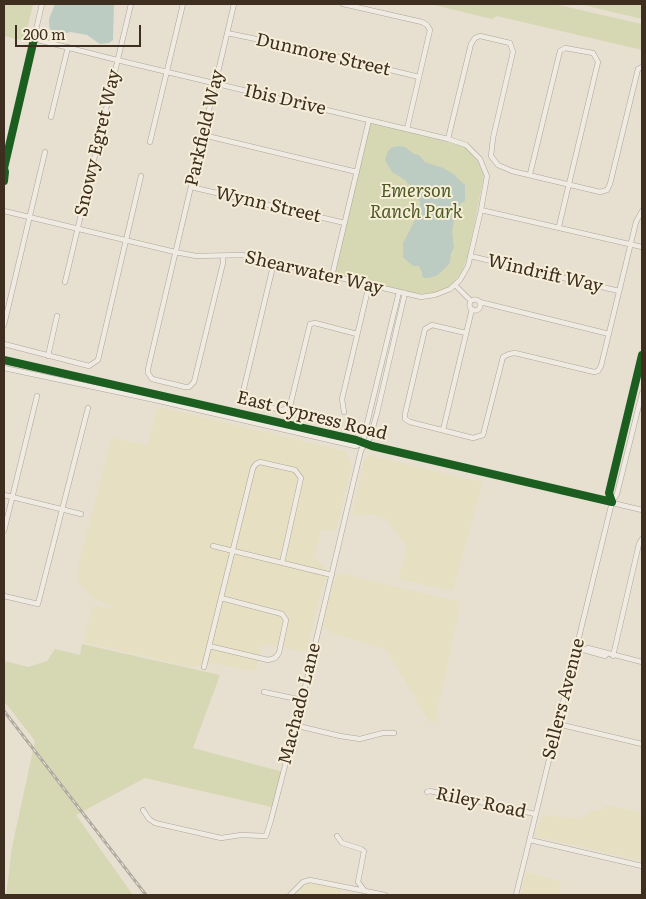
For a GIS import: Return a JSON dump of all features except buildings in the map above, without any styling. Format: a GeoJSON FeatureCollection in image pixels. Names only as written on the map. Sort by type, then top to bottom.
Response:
{"type":"FeatureCollection","features":[{"type":"Feature","properties":{"kind":"street"},"geometry":{"type":"LineString","coordinates":[[4,181],[6,172],[4,168],[42,4]]}},
{"type":"Feature","properties":{"kind":"street","name":"Snowy Egret Way"},"geometry":{"type":"LineString","coordinates":[[66,282],[131,4]]}},
{"type":"Feature","properties":{"kind":"street"},"geometry":{"type":"LineString","coordinates":[[150,142],[183,4]]}},
{"type":"Feature","properties":{"kind":"street","name":"Parkfield Way"},"geometry":{"type":"LineString","coordinates":[[223,256],[223,263],[192,385],[185,387],[152,379],[148,373],[234,4]]}},
{"type":"Feature","properties":{"kind":"street"},"geometry":{"type":"LineString","coordinates":[[342,4],[422,22],[430,30],[407,129]]}},
{"type":"Feature","properties":{"kind":"street","name":"Dunmore Street"},"geometry":{"type":"LineString","coordinates":[[227,34],[304,49],[419,76]]}},
{"type":"Feature","properties":{"kind":"street"},"geometry":{"type":"LineString","coordinates":[[448,139],[471,44],[475,38],[480,36],[510,43],[513,52],[493,138],[491,156],[498,165],[512,170],[600,192],[606,190],[610,184],[638,69],[642,67]]}},
{"type":"Feature","properties":{"kind":"street","name":"Ibis Drive"},"geometry":{"type":"LineString","coordinates":[[34,39],[448,139],[466,145],[480,158],[487,176],[482,210]]}},
{"type":"Feature","properties":{"kind":"street"},"geometry":{"type":"LineString","coordinates":[[51,117],[68,47]]}},
{"type":"Feature","properties":{"kind":"street"},"geometry":{"type":"LineString","coordinates":[[530,174],[560,51],[565,48],[593,53],[598,62],[559,226]]}},
{"type":"Feature","properties":{"kind":"street"},"geometry":{"type":"LineString","coordinates":[[332,276],[369,120]]}},
{"type":"Feature","properties":{"kind":"street"},"geometry":{"type":"LineString","coordinates":[[203,135],[357,172]]}},
{"type":"Feature","properties":{"kind":"street"},"geometry":{"type":"LineString","coordinates":[[4,325],[45,152]]}},
{"type":"Feature","properties":{"kind":"street"},"geometry":{"type":"LineString","coordinates":[[4,344],[89,366],[98,360],[142,176]]}},
{"type":"Feature","properties":{"kind":"street","name":"Wynn Street"},"geometry":{"type":"LineString","coordinates":[[191,187],[345,223]]}},
{"type":"Feature","properties":{"kind":"street"},"geometry":{"type":"LineString","coordinates":[[482,210],[559,226],[642,247]]}},
{"type":"Feature","properties":{"kind":"street","name":"Shearwater Way"},"geometry":{"type":"LineString","coordinates":[[4,211],[175,252],[196,256],[241,255],[421,297],[435,295],[450,289],[460,280],[468,266],[482,210]]}},
{"type":"Feature","properties":{"kind":"street"},"geometry":{"type":"LineString","coordinates":[[466,333],[432,325],[425,328],[405,419],[410,422],[473,438],[480,437],[485,433],[503,357],[506,355],[515,353],[594,372],[598,371],[601,366],[636,222],[642,211]]}},
{"type":"Feature","properties":{"kind":"street","name":"Windrift Way"},"geometry":{"type":"LineString","coordinates":[[470,256],[619,291]]}},
{"type":"Feature","properties":{"kind":"street"},"geometry":{"type":"LineString","coordinates":[[274,262],[243,392],[243,396],[248,402],[281,410],[290,406],[310,324],[316,323],[357,334]]}},
{"type":"Feature","properties":{"kind":"street"},"geometry":{"type":"LineString","coordinates":[[455,284],[471,301]]}},
{"type":"Feature","properties":{"kind":"street"},"geometry":{"type":"LineString","coordinates":[[344,412],[342,399],[370,285]]}},
{"type":"Feature","properties":{"kind":"street","name":"Machado Lane"},"geometry":{"type":"LineString","coordinates":[[143,810],[149,820],[155,823],[220,838],[240,835],[266,836],[302,700],[364,444],[364,436],[402,293]]}},
{"type":"Feature","properties":{"kind":"street"},"geometry":{"type":"LineString","coordinates":[[471,301],[476,299],[480,302],[609,334]]}},
{"type":"Feature","properties":{"kind":"street"},"geometry":{"type":"LineString","coordinates":[[443,430],[472,309],[469,304],[471,301]]}},
{"type":"Feature","properties":{"kind":"street"},"geometry":{"type":"LineString","coordinates":[[472,309],[479,309],[480,302]]}},
{"type":"Feature","properties":{"kind":"street"},"geometry":{"type":"LineString","coordinates":[[48,356],[58,316]]}},
{"type":"Feature","properties":{"kind":"street","name":"Sellers Avenue"},"geometry":{"type":"LineString","coordinates":[[612,502],[609,493],[642,355]]}},
{"type":"Feature","properties":{"kind":"street","name":"East Cypress Road"},"geometry":{"type":"LineString","coordinates":[[4,360],[346,438],[364,444],[642,510]]}},
{"type":"Feature","properties":{"kind":"street","name":"East Cypress Road"},"geometry":{"type":"LineString","coordinates":[[4,368],[155,400],[355,446],[364,444]]}},
{"type":"Feature","properties":{"kind":"street","name":"Sellers Avenue"},"geometry":{"type":"LineString","coordinates":[[516,895],[612,502],[617,494],[642,393]]}},
{"type":"Feature","properties":{"kind":"street"},"geometry":{"type":"LineString","coordinates":[[4,531],[37,396]]}},
{"type":"Feature","properties":{"kind":"street"},"geometry":{"type":"LineString","coordinates":[[4,596],[38,604],[88,408]]}},
{"type":"Feature","properties":{"kind":"street"},"geometry":{"type":"LineString","coordinates":[[204,667],[253,468],[256,464],[264,462],[295,470],[301,478],[282,562]]}},
{"type":"Feature","properties":{"kind":"street"},"geometry":{"type":"LineString","coordinates":[[4,495],[81,514]]}},
{"type":"Feature","properties":{"kind":"street"},"geometry":{"type":"LineString","coordinates":[[610,655],[639,544],[642,539]]}},
{"type":"Feature","properties":{"kind":"street"},"geometry":{"type":"LineString","coordinates":[[213,546],[332,575]]}},
{"type":"Feature","properties":{"kind":"street"},"geometry":{"type":"LineString","coordinates":[[209,646],[268,660],[275,658],[279,653],[286,620],[282,614],[221,598]]}},
{"type":"Feature","properties":{"kind":"street"},"geometry":{"type":"LineString","coordinates":[[576,648],[605,656],[610,655],[642,662]]}},
{"type":"Feature","properties":{"kind":"street"},"geometry":{"type":"LineString","coordinates":[[264,692],[302,700]]}},
{"type":"Feature","properties":{"kind":"street"},"geometry":{"type":"LineString","coordinates":[[558,724],[642,744]]}},
{"type":"Feature","properties":{"kind":"street"},"geometry":{"type":"LineString","coordinates":[[294,725],[360,739],[383,733],[394,733]]}},
{"type":"Feature","properties":{"kind":"street","name":"Riley Road"},"geometry":{"type":"LineString","coordinates":[[427,792],[430,791],[536,814]]}},
{"type":"Feature","properties":{"kind":"street"},"geometry":{"type":"LineString","coordinates":[[337,836],[342,843],[364,851],[358,882],[365,891]]}},
{"type":"Feature","properties":{"kind":"street"},"geometry":{"type":"LineString","coordinates":[[530,840],[642,866]]}},
{"type":"Feature","properties":{"kind":"street"},"geometry":{"type":"LineString","coordinates":[[290,895],[303,882],[310,880],[385,895]]}},
{"type":"Feature","properties":{"kind":"shaded area"},"geometry":{"type":"Polygon","coordinates":[[[55,4],[114,4],[113,40],[109,43],[100,44],[87,35],[71,32],[59,35],[54,32],[50,29],[49,19],[55,4]]]}},
{"type":"Feature","properties":{"kind":"shaded area"},"geometry":{"type":"Polygon","coordinates":[[[393,147],[405,147],[414,154],[419,155],[425,162],[443,168],[455,175],[465,185],[465,201],[461,203],[452,231],[454,248],[451,253],[450,263],[438,275],[429,278],[424,278],[419,266],[413,266],[403,257],[403,243],[420,211],[420,201],[416,198],[412,188],[405,180],[392,172],[385,160],[388,151],[393,147]]]}},
{"type":"Feature","properties":{"kind":"shaded area"},"geometry":{"type":"Polygon","coordinates":[[[160,407],[345,451],[352,464],[336,530],[321,530],[316,559],[327,570],[306,652],[263,644],[256,670],[251,671],[212,663],[191,667],[83,642],[92,608],[95,605],[111,609],[111,606],[91,598],[78,580],[79,563],[111,438],[148,445],[156,411],[160,407]]]}},
{"type":"Feature","properties":{"kind":"shaded area"},"geometry":{"type":"Polygon","coordinates":[[[369,455],[481,482],[482,485],[453,591],[398,579],[407,548],[385,518],[373,514],[352,516],[364,460],[369,455]]]}},
{"type":"Feature","properties":{"kind":"shaded area"},"geometry":{"type":"Polygon","coordinates":[[[339,573],[461,602],[435,722],[429,722],[386,649],[329,632],[323,625],[334,579],[339,573]]]}},
{"type":"Feature","properties":{"kind":"shaded area"},"geometry":{"type":"Polygon","coordinates":[[[607,805],[642,813],[642,861],[534,836],[543,815],[581,819],[592,810],[600,811],[607,805]]]}},
{"type":"Feature","properties":{"kind":"shaded area"},"geometry":{"type":"Polygon","coordinates":[[[526,872],[561,882],[559,895],[521,895],[526,872]]]}},
{"type":"Feature","properties":{"kind":"shaded area"},"geometry":{"type":"Polygon","coordinates":[[[308,882],[342,887],[340,895],[297,895],[299,888],[308,882]]]}},
{"type":"Feature","properties":{"kind":"green space"},"geometry":{"type":"Polygon","coordinates":[[[4,4],[33,4],[26,35],[30,36],[28,42],[4,36],[4,4]]]}},
{"type":"Feature","properties":{"kind":"green space"},"geometry":{"type":"Polygon","coordinates":[[[430,4],[554,4],[642,24],[642,50],[497,16],[492,19],[430,4]]]}},
{"type":"Feature","properties":{"kind":"green space"},"geometry":{"type":"Polygon","coordinates":[[[579,4],[642,4],[642,19],[579,4]]]}},
{"type":"Feature","properties":{"kind":"green space","name":"Emerson Ranch Park"},"geometry":{"type":"Polygon","coordinates":[[[375,123],[466,147],[478,161],[484,176],[468,255],[462,271],[452,285],[436,293],[418,294],[335,273],[369,125],[375,123]]]}},
{"type":"Feature","properties":{"kind":"green space"},"geometry":{"type":"Polygon","coordinates":[[[82,644],[220,675],[193,748],[283,772],[276,808],[145,778],[76,815],[133,895],[6,895],[12,847],[35,741],[4,701],[4,661],[28,667],[47,661],[55,649],[80,655],[82,644]]]}},
{"type":"Feature","properties":{"kind":"railway"},"geometry":{"type":"LineString","coordinates":[[4,711],[146,895]]}},
{"type":"Feature","properties":{"kind":"cycle path"},"geometry":{"type":"LineString","coordinates":[[4,181],[4,168],[34,39]]}},
{"type":"Feature","properties":{"kind":"cycle path"},"geometry":{"type":"LineString","coordinates":[[612,502],[609,493],[642,355]]}},
{"type":"Feature","properties":{"kind":"cycle path"},"geometry":{"type":"LineString","coordinates":[[4,360],[356,440],[372,446],[612,502]]}}]}
